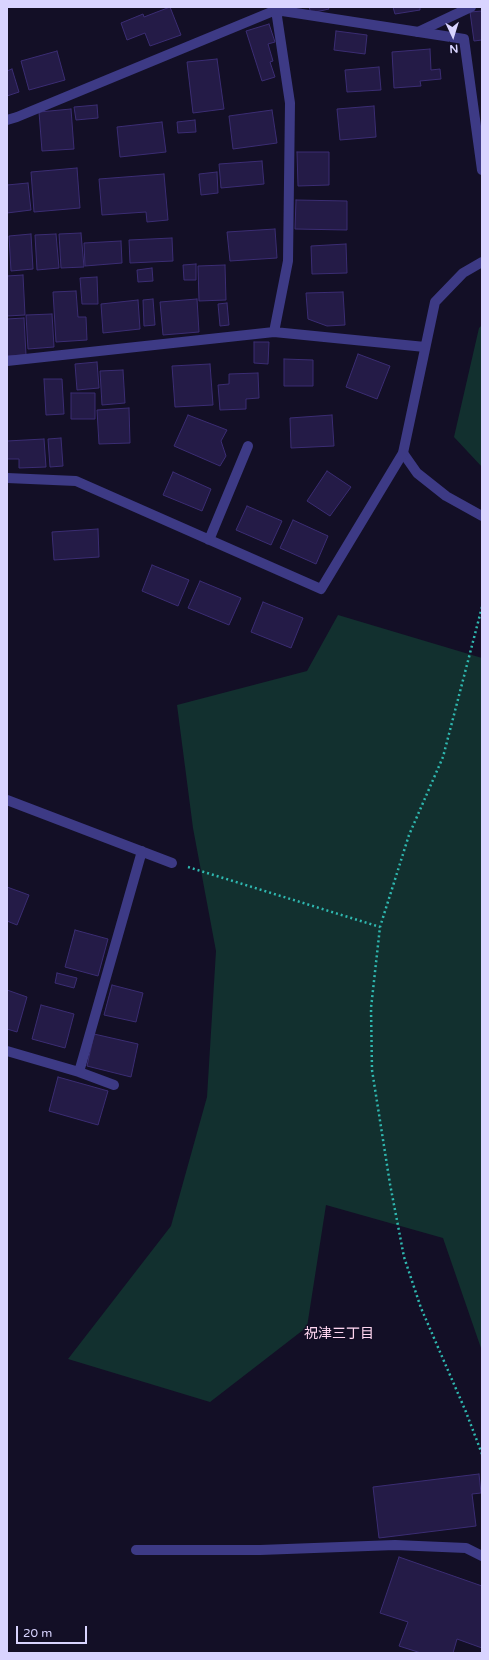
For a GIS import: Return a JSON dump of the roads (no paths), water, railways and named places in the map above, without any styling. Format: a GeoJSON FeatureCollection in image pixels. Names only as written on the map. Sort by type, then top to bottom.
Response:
{"type":"FeatureCollection","features":[{"type":"Feature","properties":{"kind":"street"},"geometry":{"type":"LineString","coordinates":[[418,32],[472,7]]}},
{"type":"Feature","properties":{"kind":"street"},"geometry":{"type":"LineString","coordinates":[[274,332],[288,261],[290,104],[276,10]]}},
{"type":"Feature","properties":{"kind":"street"},"geometry":{"type":"LineString","coordinates":[[7,120],[276,10],[464,39],[482,170]]}},
{"type":"Feature","properties":{"kind":"street"},"geometry":{"type":"LineString","coordinates":[[7,478],[76,482],[321,589],[402,453],[435,302],[463,273],[482,262]]}},
{"type":"Feature","properties":{"kind":"street"},"geometry":{"type":"LineString","coordinates":[[7,361],[274,332],[425,347]]}},
{"type":"Feature","properties":{"kind":"street"},"geometry":{"type":"LineString","coordinates":[[209,540],[248,446]]}},
{"type":"Feature","properties":{"kind":"street"},"geometry":{"type":"LineString","coordinates":[[402,453],[417,473],[446,496],[482,516]]}},
{"type":"Feature","properties":{"kind":"street"},"geometry":{"type":"LineString","coordinates":[[7,800],[172,862]]}},
{"type":"Feature","properties":{"kind":"street"},"geometry":{"type":"LineString","coordinates":[[79,1072],[142,851]]}},
{"type":"Feature","properties":{"kind":"street"},"geometry":{"type":"LineString","coordinates":[[7,1051],[79,1072],[114,1085]]}},
{"type":"Feature","properties":{"kind":"street"},"geometry":{"type":"LineString","coordinates":[[136,1550],[260,1550],[396,1545],[466,1548],[482,1556]]}},
{"type":"Feature","properties":{"kind":"district","name":"祝津三丁目"},"geometry":{"type":"Point","coordinates":[339,1334]}}]}
